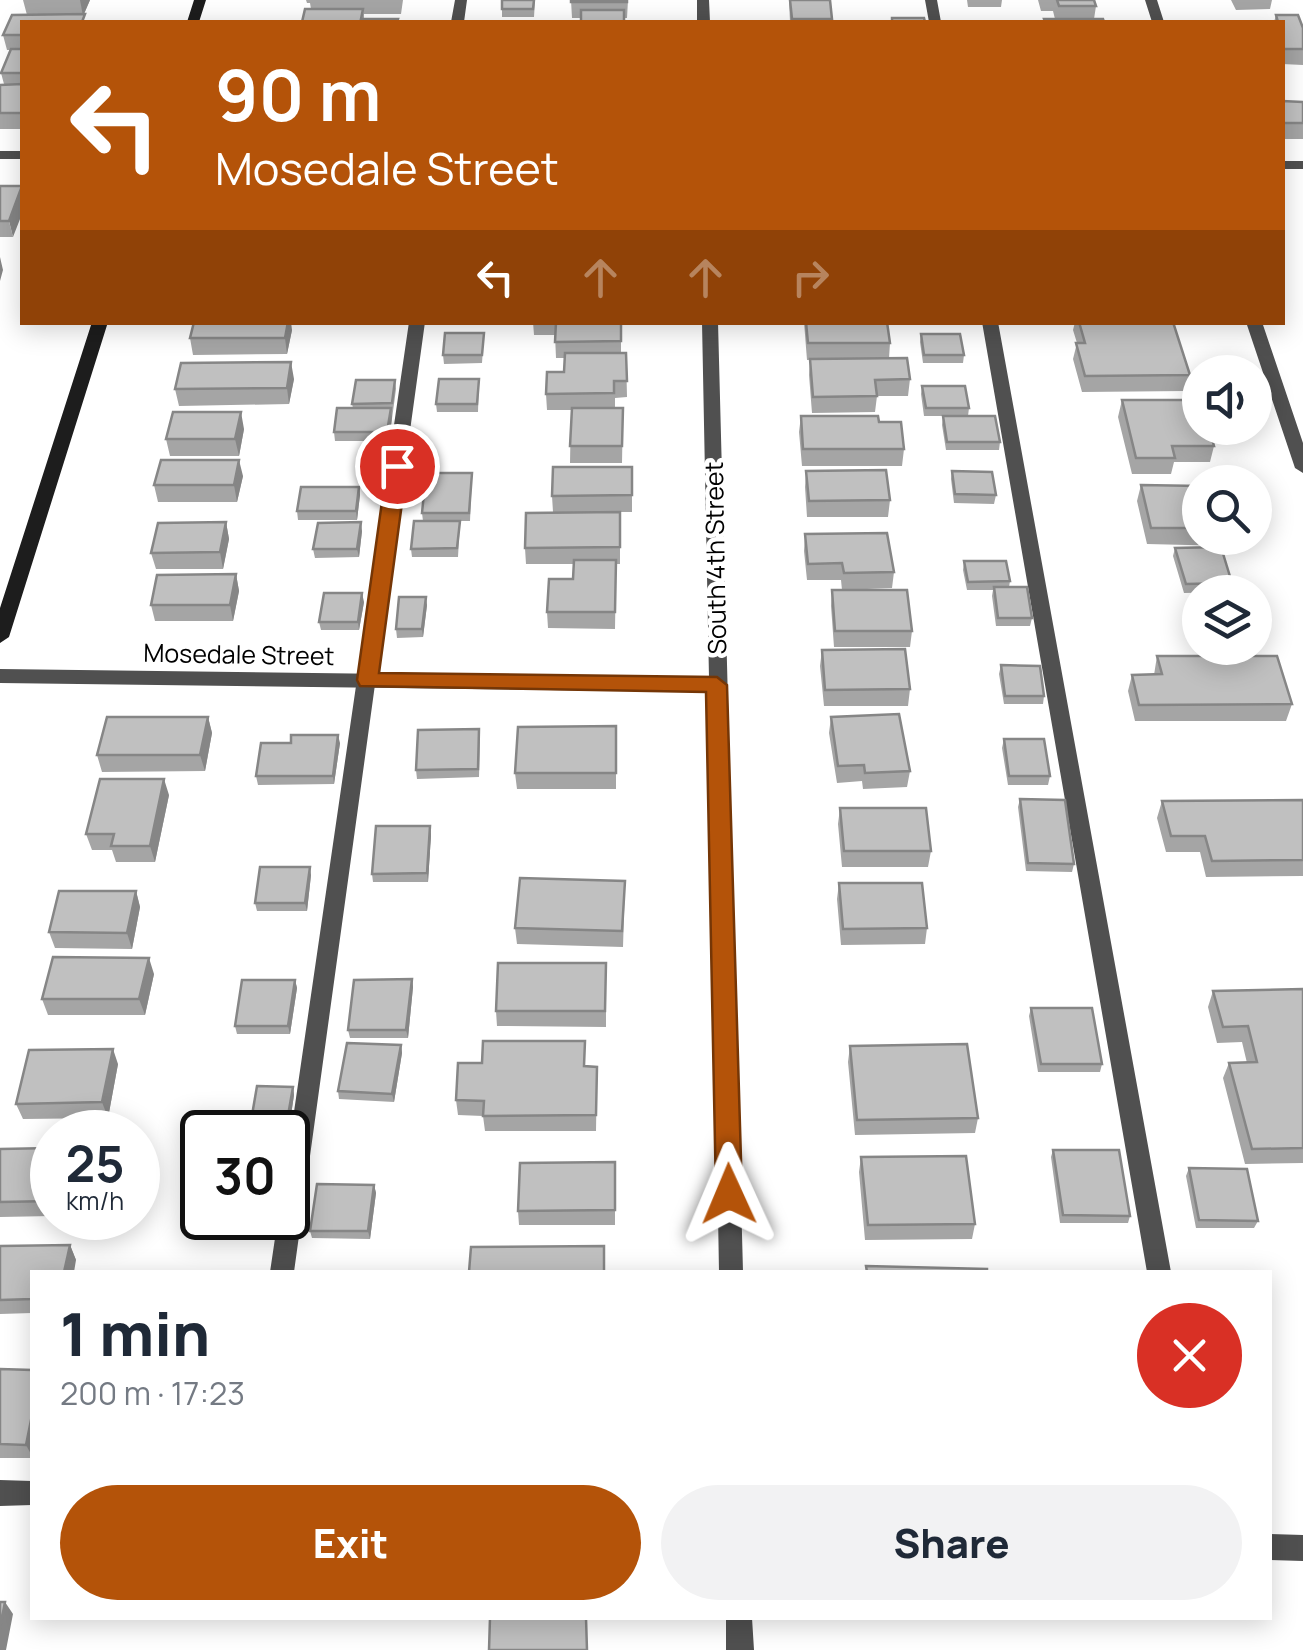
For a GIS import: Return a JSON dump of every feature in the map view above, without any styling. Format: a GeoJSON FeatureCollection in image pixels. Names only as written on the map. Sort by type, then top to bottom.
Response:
{"type":"FeatureCollection","features":[{"type":"Feature","properties":{"kind":"street"},"geometry":{"type":"LineString","coordinates":[[0,637],[99,325]]}},
{"type":"Feature","properties":{"kind":"street"},"geometry":{"type":"LineString","coordinates":[[282,1270],[417,325]]}},
{"type":"Feature","properties":{"kind":"street","name":"South 4th Street"},"geometry":{"type":"LineString","coordinates":[[710,325],[731,1270]]}},
{"type":"Feature","properties":{"kind":"street"},"geometry":{"type":"LineString","coordinates":[[991,325],[1160,1270]]}},
{"type":"Feature","properties":{"kind":"street"},"geometry":{"type":"LineString","coordinates":[[1255,325],[1303,468]]}},
{"type":"Feature","properties":{"kind":"street","name":"Mosedale Street"},"geometry":{"type":"LineString","coordinates":[[0,676],[717,685]]}},
{"type":"Feature","properties":{"kind":"street"},"geometry":{"type":"LineString","coordinates":[[0,1493],[30,1493]]}},
{"type":"Feature","properties":{"kind":"street"},"geometry":{"type":"LineString","coordinates":[[1272,1547],[1303,1548]]}},
{"type":"Feature","properties":{"kind":"street"},"geometry":{"type":"LineString","coordinates":[[740,1620],[740,1650]]}},
{"type":"Feature","properties":{"kind":"building"},"geometry":{"type":"Polygon","coordinates":[[[502,0],[534,0],[533,9],[502,9],[502,0]]]}},
{"type":"Feature","properties":{"kind":"building"},"geometry":{"type":"Polygon","coordinates":[[[627,0],[627,2],[571,2],[627,0]]]}},
{"type":"Feature","properties":{"kind":"building"},"geometry":{"type":"Polygon","coordinates":[[[790,0],[830,0],[832,19],[792,19],[790,0]]]}},
{"type":"Feature","properties":{"kind":"building"},"geometry":{"type":"Polygon","coordinates":[[[1057,0],[1094,0],[1096,6],[1059,6],[1057,0]]]}},
{"type":"Feature","properties":{"kind":"building"},"geometry":{"type":"Polygon","coordinates":[[[305,9],[363,9],[361,19],[398,19],[398,20],[302,20],[305,9]]]}},
{"type":"Feature","properties":{"kind":"building"},"geometry":{"type":"Polygon","coordinates":[[[581,10],[624,10],[624,20],[581,20],[581,10]]]}},
{"type":"Feature","properties":{"kind":"building"},"geometry":{"type":"Polygon","coordinates":[[[85,14],[83,20],[20,20],[20,35],[3,35],[12,15],[85,14]]]}},
{"type":"Feature","properties":{"kind":"building"},"geometry":{"type":"Polygon","coordinates":[[[1276,15],[1298,15],[1303,28],[1303,49],[1285,49],[1285,20],[1277,20],[1276,15]]]}},
{"type":"Feature","properties":{"kind":"building"},"geometry":{"type":"Polygon","coordinates":[[[924,18],[924,20],[892,20],[924,18]]]}},
{"type":"Feature","properties":{"kind":"building"},"geometry":{"type":"Polygon","coordinates":[[[11,49],[20,49],[20,73],[1,73],[11,49]]]}},
{"type":"Feature","properties":{"kind":"building"},"geometry":{"type":"Polygon","coordinates":[[[20,84],[20,113],[0,113],[0,85],[20,84]]]}},
{"type":"Feature","properties":{"kind":"building"},"geometry":{"type":"Polygon","coordinates":[[[1285,101],[1303,102],[1303,123],[1285,123],[1285,101]]]}},
{"type":"Feature","properties":{"kind":"building"},"geometry":{"type":"Polygon","coordinates":[[[0,186],[20,186],[9,221],[0,221],[0,186]]]}},
{"type":"Feature","properties":{"kind":"building"},"geometry":{"type":"Polygon","coordinates":[[[193,325],[287,325],[285,338],[190,338],[193,325]]]}},
{"type":"Feature","properties":{"kind":"building"},"geometry":{"type":"Polygon","coordinates":[[[556,325],[621,325],[621,341],[555,342],[556,325]]]}},
{"type":"Feature","properties":{"kind":"building"},"geometry":{"type":"Polygon","coordinates":[[[806,325],[887,325],[890,343],[808,343],[806,325]]]}},
{"type":"Feature","properties":{"kind":"building"},"geometry":{"type":"Polygon","coordinates":[[[1080,325],[1174,325],[1184,355],[1182,375],[1085,376],[1076,343],[1085,343],[1080,325]]]}},
{"type":"Feature","properties":{"kind":"building"},"geometry":{"type":"Polygon","coordinates":[[[445,333],[484,333],[482,355],[443,355],[445,333]]]}},
{"type":"Feature","properties":{"kind":"building"},"geometry":{"type":"Polygon","coordinates":[[[921,334],[960,334],[964,355],[924,355],[921,334]]]}},
{"type":"Feature","properties":{"kind":"building"},"geometry":{"type":"Polygon","coordinates":[[[565,353],[626,353],[627,381],[614,381],[614,393],[546,394],[547,372],[564,372],[565,353]]]}},
{"type":"Feature","properties":{"kind":"building"},"geometry":{"type":"Polygon","coordinates":[[[907,358],[910,379],[875,380],[877,396],[813,397],[810,359],[907,358]]]}},
{"type":"Feature","properties":{"kind":"building"},"geometry":{"type":"Polygon","coordinates":[[[291,362],[287,388],[175,389],[181,363],[291,362]]]}},
{"type":"Feature","properties":{"kind":"building"},"geometry":{"type":"Polygon","coordinates":[[[439,379],[479,379],[477,404],[436,404],[439,379]]]}},
{"type":"Feature","properties":{"kind":"building"},"geometry":{"type":"Polygon","coordinates":[[[356,380],[395,380],[392,403],[352,404],[356,380]]]}},
{"type":"Feature","properties":{"kind":"building"},"geometry":{"type":"Polygon","coordinates":[[[922,386],[965,386],[969,408],[926,408],[922,386]]]}},
{"type":"Feature","properties":{"kind":"building"},"geometry":{"type":"Polygon","coordinates":[[[1122,400],[1182,400],[1182,445],[1214,446],[1172,446],[1175,458],[1136,458],[1122,400]]]}},
{"type":"Feature","properties":{"kind":"building"},"geometry":{"type":"Polygon","coordinates":[[[337,408],[391,408],[387,432],[334,432],[337,408]]]}},
{"type":"Feature","properties":{"kind":"building"},"geometry":{"type":"Polygon","coordinates":[[[572,408],[623,408],[622,446],[570,446],[572,408]]]}},
{"type":"Feature","properties":{"kind":"building"},"geometry":{"type":"Polygon","coordinates":[[[173,412],[241,412],[235,439],[166,439],[173,412]]]}},
{"type":"Feature","properties":{"kind":"building"},"geometry":{"type":"Polygon","coordinates":[[[801,416],[878,416],[879,422],[901,422],[904,449],[803,449],[801,416]]]}},
{"type":"Feature","properties":{"kind":"building"},"geometry":{"type":"Polygon","coordinates":[[[943,416],[995,416],[1000,442],[947,442],[943,416]]]}},
{"type":"Feature","properties":{"kind":"building"},"geometry":{"type":"Polygon","coordinates":[[[161,460],[239,460],[234,485],[154,485],[161,460]]]}},
{"type":"Feature","properties":{"kind":"building"},"geometry":{"type":"Polygon","coordinates":[[[553,467],[632,467],[632,495],[552,496],[553,467]]]}},
{"type":"Feature","properties":{"kind":"building"},"geometry":{"type":"Polygon","coordinates":[[[886,470],[890,500],[809,501],[806,471],[886,470]]]}},
{"type":"Feature","properties":{"kind":"building"},"geometry":{"type":"Polygon","coordinates":[[[952,471],[992,472],[996,495],[955,494],[952,471]]]}},
{"type":"Feature","properties":{"kind":"building"},"geometry":{"type":"Polygon","coordinates":[[[426,473],[472,473],[469,513],[422,513],[426,473]]]}},
{"type":"Feature","properties":{"kind":"building"},"geometry":{"type":"Polygon","coordinates":[[[1141,485],[1182,486],[1182,528],[1151,528],[1141,485]]]}},
{"type":"Feature","properties":{"kind":"building"},"geometry":{"type":"Polygon","coordinates":[[[301,487],[359,487],[356,511],[297,511],[301,487]]]}},
{"type":"Feature","properties":{"kind":"building"},"geometry":{"type":"Polygon","coordinates":[[[620,512],[620,547],[525,548],[526,513],[620,512]]]}},
{"type":"Feature","properties":{"kind":"building"},"geometry":{"type":"Polygon","coordinates":[[[414,521],[460,521],[457,548],[411,549],[414,521]]]}},
{"type":"Feature","properties":{"kind":"building"},"geometry":{"type":"Polygon","coordinates":[[[226,522],[220,552],[151,553],[158,523],[226,522]]]}},
{"type":"Feature","properties":{"kind":"building"},"geometry":{"type":"Polygon","coordinates":[[[361,522],[357,549],[313,549],[318,523],[361,522]]]}},
{"type":"Feature","properties":{"kind":"building"},"geometry":{"type":"Polygon","coordinates":[[[887,533],[894,572],[844,573],[842,563],[808,564],[805,534],[887,533]]]}},
{"type":"Feature","properties":{"kind":"building"},"geometry":{"type":"Polygon","coordinates":[[[1175,548],[1182,548],[1182,555],[1223,555],[1230,575],[1183,575],[1175,548]]]}},
{"type":"Feature","properties":{"kind":"building"},"geometry":{"type":"Polygon","coordinates":[[[574,560],[616,560],[615,612],[547,612],[549,579],[573,579],[574,560]]]}},
{"type":"Feature","properties":{"kind":"building"},"geometry":{"type":"Polygon","coordinates":[[[964,561],[1006,561],[1010,581],[968,582],[964,561]]]}},
{"type":"Feature","properties":{"kind":"building"},"geometry":{"type":"Polygon","coordinates":[[[236,574],[230,605],[151,605],[157,575],[236,574]]]}},
{"type":"Feature","properties":{"kind":"building"},"geometry":{"type":"Polygon","coordinates":[[[994,587],[1027,587],[1032,618],[998,618],[994,587]]]}},
{"type":"Feature","properties":{"kind":"building"},"geometry":{"type":"Polygon","coordinates":[[[832,590],[907,590],[912,631],[835,631],[832,590]]]}},
{"type":"Feature","properties":{"kind":"building"},"geometry":{"type":"Polygon","coordinates":[[[324,593],[362,593],[358,622],[319,622],[324,593]]]}},
{"type":"Feature","properties":{"kind":"building"},"geometry":{"type":"Polygon","coordinates":[[[399,597],[426,597],[422,629],[396,629],[399,597]]]}},
{"type":"Feature","properties":{"kind":"building"},"geometry":{"type":"Polygon","coordinates":[[[905,649],[910,689],[825,690],[822,650],[905,649]]]}},
{"type":"Feature","properties":{"kind":"building"},"geometry":{"type":"Polygon","coordinates":[[[1157,656],[1182,656],[1182,665],[1272,665],[1272,656],[1277,656],[1292,704],[1139,705],[1132,675],[1162,674],[1157,656]]]}},
{"type":"Feature","properties":{"kind":"building"},"geometry":{"type":"Polygon","coordinates":[[[1001,665],[1040,666],[1044,696],[1005,696],[1001,665]]]}},
{"type":"Feature","properties":{"kind":"building"},"geometry":{"type":"Polygon","coordinates":[[[899,714],[910,771],[865,773],[864,765],[838,766],[831,717],[899,714]]]}},
{"type":"Feature","properties":{"kind":"building"},"geometry":{"type":"Polygon","coordinates":[[[107,717],[208,717],[200,755],[97,755],[107,717]]]}},
{"type":"Feature","properties":{"kind":"building"},"geometry":{"type":"Polygon","coordinates":[[[616,726],[616,773],[515,773],[518,727],[616,726]]]}},
{"type":"Feature","properties":{"kind":"building"},"geometry":{"type":"Polygon","coordinates":[[[479,729],[478,769],[416,770],[418,730],[479,729]]]}},
{"type":"Feature","properties":{"kind":"building"},"geometry":{"type":"Polygon","coordinates":[[[291,735],[338,735],[333,776],[256,776],[261,743],[291,743],[291,735]]]}},
{"type":"Feature","properties":{"kind":"building"},"geometry":{"type":"Polygon","coordinates":[[[1004,739],[1044,739],[1050,776],[1009,776],[1004,739]]]}},
{"type":"Feature","properties":{"kind":"building"},"geometry":{"type":"Polygon","coordinates":[[[100,779],[164,779],[150,846],[111,846],[114,834],[86,834],[100,779]]]}},
{"type":"Feature","properties":{"kind":"building"},"geometry":{"type":"Polygon","coordinates":[[[1020,799],[1065,800],[1074,864],[1028,863],[1020,799]]]}},
{"type":"Feature","properties":{"kind":"building"},"geometry":{"type":"Polygon","coordinates":[[[1303,800],[1303,860],[1212,861],[1205,836],[1171,836],[1162,801],[1303,800]]]}},
{"type":"Feature","properties":{"kind":"building"},"geometry":{"type":"Polygon","coordinates":[[[840,808],[926,808],[931,851],[844,851],[840,808]]]}},
{"type":"Feature","properties":{"kind":"building"},"geometry":{"type":"Polygon","coordinates":[[[376,826],[430,826],[427,873],[372,874],[376,826]]]}},
{"type":"Feature","properties":{"kind":"building"},"geometry":{"type":"Polygon","coordinates":[[[260,867],[310,867],[305,903],[255,903],[260,867]]]}},
{"type":"Feature","properties":{"kind":"building"},"geometry":{"type":"Polygon","coordinates":[[[520,878],[625,881],[622,931],[515,928],[520,878]]]}},
{"type":"Feature","properties":{"kind":"building"},"geometry":{"type":"Polygon","coordinates":[[[839,883],[922,883],[927,928],[843,929],[839,883]]]}},
{"type":"Feature","properties":{"kind":"building"},"geometry":{"type":"Polygon","coordinates":[[[59,891],[136,891],[127,933],[49,932],[59,891]]]}},
{"type":"Feature","properties":{"kind":"building"},"geometry":{"type":"Polygon","coordinates":[[[53,957],[149,958],[139,999],[42,999],[53,957]]]}},
{"type":"Feature","properties":{"kind":"building"},"geometry":{"type":"Polygon","coordinates":[[[498,963],[606,963],[605,1011],[496,1011],[498,963]]]}},
{"type":"Feature","properties":{"kind":"building"},"geometry":{"type":"Polygon","coordinates":[[[412,979],[406,1030],[348,1030],[354,980],[412,979]]]}},
{"type":"Feature","properties":{"kind":"building"},"geometry":{"type":"Polygon","coordinates":[[[242,980],[295,980],[288,1026],[235,1026],[242,980]]]}},
{"type":"Feature","properties":{"kind":"building"},"geometry":{"type":"Polygon","coordinates":[[[1303,989],[1303,1148],[1252,1149],[1229,1063],[1257,1062],[1248,1026],[1223,1027],[1213,991],[1303,989]]]}},
{"type":"Feature","properties":{"kind":"building"},"geometry":{"type":"Polygon","coordinates":[[[1031,1008],[1092,1008],[1102,1064],[1041,1064],[1031,1008]]]}},
{"type":"Feature","properties":{"kind":"building"},"geometry":{"type":"Polygon","coordinates":[[[483,1041],[585,1041],[584,1066],[597,1067],[596,1115],[483,1116],[484,1101],[456,1100],[458,1063],[482,1063],[483,1041]]]}},
{"type":"Feature","properties":{"kind":"building"},"geometry":{"type":"Polygon","coordinates":[[[347,1043],[401,1045],[392,1094],[338,1091],[347,1043]]]}},
{"type":"Feature","properties":{"kind":"building"},"geometry":{"type":"Polygon","coordinates":[[[967,1044],[978,1118],[857,1120],[850,1046],[967,1044]]]}},
{"type":"Feature","properties":{"kind":"building"},"geometry":{"type":"Polygon","coordinates":[[[113,1049],[102,1102],[16,1104],[29,1050],[113,1049]]]}},
{"type":"Feature","properties":{"kind":"building"},"geometry":{"type":"Polygon","coordinates":[[[257,1086],[293,1087],[289,1110],[253,1110],[257,1086]]]}},
{"type":"Feature","properties":{"kind":"building"},"geometry":{"type":"Polygon","coordinates":[[[30,1148],[30,1201],[0,1202],[0,1149],[30,1148]]]}},
{"type":"Feature","properties":{"kind":"building"},"geometry":{"type":"Polygon","coordinates":[[[1053,1150],[1119,1150],[1130,1216],[1063,1215],[1053,1150]]]}},
{"type":"Feature","properties":{"kind":"building"},"geometry":{"type":"Polygon","coordinates":[[[966,1156],[975,1224],[868,1225],[861,1157],[966,1156]]]}},
{"type":"Feature","properties":{"kind":"building"},"geometry":{"type":"Polygon","coordinates":[[[615,1162],[615,1210],[518,1211],[520,1163],[615,1162]]]}},
{"type":"Feature","properties":{"kind":"building"},"geometry":{"type":"Polygon","coordinates":[[[1189,1168],[1247,1169],[1258,1221],[1199,1220],[1189,1168]]]}},
{"type":"Feature","properties":{"kind":"building"},"geometry":{"type":"Polygon","coordinates":[[[317,1184],[374,1185],[368,1231],[310,1231],[317,1184]]]}},
{"type":"Feature","properties":{"kind":"building"},"geometry":{"type":"Polygon","coordinates":[[[70,1245],[64,1270],[30,1270],[30,1299],[0,1300],[0,1246],[70,1245]]]}},
{"type":"Feature","properties":{"kind":"building"},"geometry":{"type":"Polygon","coordinates":[[[604,1246],[604,1270],[469,1270],[471,1247],[604,1246]]]}},
{"type":"Feature","properties":{"kind":"building"},"geometry":{"type":"Polygon","coordinates":[[[866,1266],[987,1269],[987,1270],[867,1270],[866,1266]]]}},
{"type":"Feature","properties":{"kind":"building"},"geometry":{"type":"Polygon","coordinates":[[[0,1369],[30,1370],[26,1445],[0,1444],[0,1369]]]}},
{"type":"Feature","properties":{"kind":"building"},"geometry":{"type":"Polygon","coordinates":[[[0,1602],[5,1602],[0,1628],[0,1602]]]}},
{"type":"Feature","properties":{"kind":"building"},"geometry":{"type":"Polygon","coordinates":[[[490,1620],[586,1620],[587,1650],[489,1650],[490,1620]]]}},
{"type":"Feature","properties":{"kind":"route"},"geometry":{"type":"LineString","coordinates":[[397,466],[368,680],[717,685],[729,1194]]}}]}
